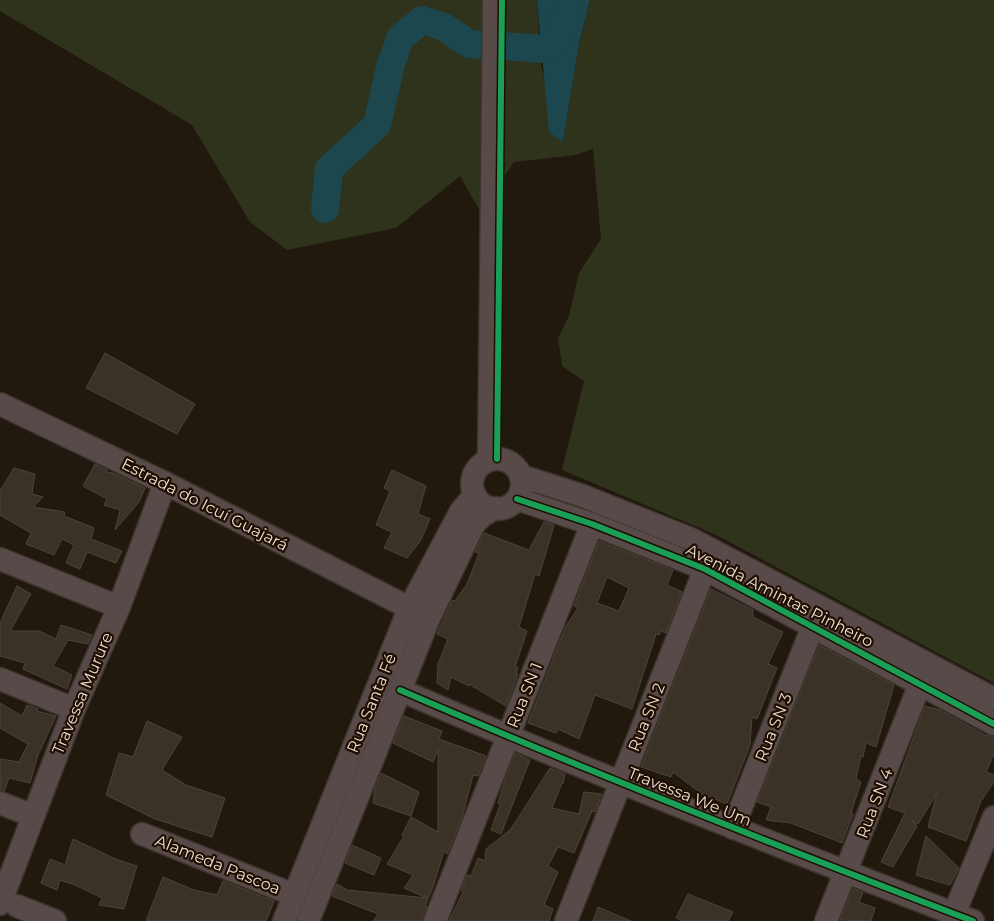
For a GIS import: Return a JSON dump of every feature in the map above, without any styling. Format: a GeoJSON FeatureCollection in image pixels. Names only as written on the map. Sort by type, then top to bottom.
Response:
{"type":"FeatureCollection","features":[{"type":"Feature","properties":{"kind":"street"},"geometry":{"type":"LineString","coordinates":[[489,460],[494,0]]}},
{"type":"Feature","properties":{"kind":"street","name":"Estrada do Icuí Guajará"},"geometry":{"type":"LineString","coordinates":[[0,404],[166,483],[408,609],[429,618]]}},
{"type":"Feature","properties":{"kind":"street"},"geometry":{"type":"LineString","coordinates":[[497,459],[512,464],[521,476],[520,492],[516,499],[504,507],[495,508],[480,502],[472,487],[476,470],[489,460],[497,459]]}},
{"type":"Feature","properties":{"kind":"street","name":"Avenida Amintas Pinheiro"},"geometry":{"type":"LineString","coordinates":[[521,476],[583,496],[691,538],[994,699]]}},
{"type":"Feature","properties":{"kind":"street","name":"Travessa Murure"},"geometry":{"type":"LineString","coordinates":[[8,905],[33,816],[74,709],[119,607],[166,483]]}},
{"type":"Feature","properties":{"kind":"street","name":"Rua Santa Fé"},"geometry":{"type":"LineString","coordinates":[[308,921],[326,842],[408,609],[461,512],[475,495]]}},
{"type":"Feature","properties":{"kind":"street","name":"Avenida Amintas Pinheiro"},"geometry":{"type":"LineString","coordinates":[[516,499],[592,524],[705,569],[994,724]]}},
{"type":"Feature","properties":{"kind":"street","name":"Rua Santa Fé"},"geometry":{"type":"LineString","coordinates":[[284,921],[294,895],[326,842],[400,690],[429,618],[474,524],[482,516],[495,508]]}},
{"type":"Feature","properties":{"kind":"street","name":"Rua SN 1"},"geometry":{"type":"LineString","coordinates":[[435,921],[592,524]]}},
{"type":"Feature","properties":{"kind":"street"},"geometry":{"type":"LineString","coordinates":[[0,559],[119,607]]}},
{"type":"Feature","properties":{"kind":"street","name":"Rua SN 2"},"geometry":{"type":"LineString","coordinates":[[566,921],[619,782],[705,569]]}},
{"type":"Feature","properties":{"kind":"street","name":"Rua SN 3"},"geometry":{"type":"LineString","coordinates":[[733,828],[813,626]]}},
{"type":"Feature","properties":{"kind":"street"},"geometry":{"type":"LineString","coordinates":[[0,679],[74,709]]}},
{"type":"Feature","properties":{"kind":"street","name":"Rua SN 4"},"geometry":{"type":"LineString","coordinates":[[826,921],[920,684]]}},
{"type":"Feature","properties":{"kind":"street","name":"Travessa We Um"},"geometry":{"type":"LineString","coordinates":[[400,690],[508,737],[959,919]]}},
{"type":"Feature","properties":{"kind":"street"},"geometry":{"type":"LineString","coordinates":[[0,802],[33,816]]}},
{"type":"Feature","properties":{"kind":"street"},"geometry":{"type":"LineString","coordinates":[[959,919],[994,817]]}},
{"type":"Feature","properties":{"kind":"street","name":"Alameda Pascoa"},"geometry":{"type":"LineString","coordinates":[[142,834],[294,895]]}},
{"type":"Feature","properties":{"kind":"street"},"geometry":{"type":"LineString","coordinates":[[8,905],[54,921]]}},
{"type":"Feature","properties":{"kind":"green space"},"geometry":{"type":"Polygon","coordinates":[[[0,0],[537,0],[541,66],[563,142],[579,43],[590,0],[994,0],[994,683],[714,534],[562,470],[584,381],[562,366],[558,338],[569,316],[579,273],[601,239],[593,149],[576,155],[514,162],[480,211],[460,176],[396,228],[287,250],[250,222],[192,125],[0,11],[0,0]]]}},
{"type":"Feature","properties":{"kind":"water"},"geometry":{"type":"Polygon","coordinates":[[[537,0],[590,0],[579,43],[563,142],[549,132],[537,0]]]}},
{"type":"Feature","properties":{"kind":"building"},"geometry":{"type":"Polygon","coordinates":[[[105,353],[195,404],[177,434],[86,388],[105,353]]]}},
{"type":"Feature","properties":{"kind":"building"},"geometry":{"type":"Polygon","coordinates":[[[95,464],[107,470],[106,472],[113,473],[145,488],[139,502],[115,530],[120,510],[104,505],[107,499],[83,486],[95,464]]]}},
{"type":"Feature","properties":{"kind":"building"},"geometry":{"type":"Polygon","coordinates":[[[14,468],[35,474],[32,494],[43,497],[33,507],[65,512],[64,516],[94,528],[91,539],[122,551],[116,563],[87,552],[80,569],[66,563],[74,545],[62,539],[54,555],[26,544],[31,533],[0,515],[0,491],[14,468]]]}},
{"type":"Feature","properties":{"kind":"building"},"geometry":{"type":"Polygon","coordinates":[[[392,470],[426,486],[418,514],[430,519],[421,540],[407,558],[384,548],[392,532],[376,525],[390,491],[384,488],[392,470]]]}},
{"type":"Feature","properties":{"kind":"building"},"geometry":{"type":"Polygon","coordinates":[[[544,522],[554,525],[539,576],[535,574],[519,627],[527,631],[515,667],[518,668],[516,674],[518,674],[506,706],[469,684],[469,686],[451,677],[448,690],[437,683],[438,664],[448,639],[437,634],[452,600],[455,601],[467,584],[479,553],[475,552],[484,533],[529,550],[544,522]]]}},
{"type":"Feature","properties":{"kind":"building"},"geometry":{"type":"Polygon","coordinates":[[[599,541],[673,570],[667,585],[682,592],[666,633],[661,631],[659,635],[656,634],[632,709],[595,695],[579,739],[558,729],[556,733],[528,723],[566,626],[578,608],[574,606],[599,541]],[[607,577],[597,603],[619,611],[629,588],[607,577]]]}},
{"type":"Feature","properties":{"kind":"building"},"geometry":{"type":"Polygon","coordinates":[[[17,586],[31,594],[10,631],[39,631],[56,639],[61,625],[92,635],[88,644],[68,640],[53,666],[72,675],[67,689],[23,669],[25,663],[0,656],[0,623],[17,586]]]}},
{"type":"Feature","properties":{"kind":"building"},"geometry":{"type":"Polygon","coordinates":[[[711,589],[753,610],[753,617],[783,632],[768,664],[777,668],[757,719],[752,717],[750,745],[727,804],[702,794],[673,772],[671,777],[641,767],[711,589]]]}},
{"type":"Feature","properties":{"kind":"building"},"geometry":{"type":"Polygon","coordinates":[[[819,645],[894,685],[876,747],[866,743],[863,757],[861,756],[856,779],[861,782],[851,813],[853,814],[842,843],[791,823],[766,820],[771,807],[757,802],[819,645]]]}},
{"type":"Feature","properties":{"kind":"building"},"geometry":{"type":"Polygon","coordinates":[[[0,703],[22,716],[27,705],[38,709],[37,711],[56,716],[38,755],[30,783],[9,778],[4,791],[0,790],[0,759],[19,762],[28,744],[0,728],[0,703]]]}},
{"type":"Feature","properties":{"kind":"building"},"geometry":{"type":"Polygon","coordinates":[[[925,706],[940,710],[985,735],[994,737],[994,754],[986,772],[994,775],[994,782],[981,801],[966,841],[928,827],[937,793],[918,824],[912,821],[917,826],[893,867],[881,862],[905,813],[888,807],[925,706]]]}},
{"type":"Feature","properties":{"kind":"building"},"geometry":{"type":"Polygon","coordinates":[[[404,716],[442,731],[439,739],[486,756],[478,776],[473,775],[462,818],[447,854],[444,851],[425,906],[427,907],[422,921],[373,921],[378,914],[332,896],[337,884],[347,890],[427,898],[404,888],[413,875],[387,864],[404,836],[402,835],[411,817],[438,832],[438,750],[433,762],[393,743],[404,716]]]}},
{"type":"Feature","properties":{"kind":"building"},"geometry":{"type":"Polygon","coordinates":[[[147,721],[182,737],[162,770],[186,785],[225,798],[212,837],[155,819],[106,795],[119,753],[133,757],[147,721]]]}},
{"type":"Feature","properties":{"kind":"building"},"geometry":{"type":"Polygon","coordinates":[[[515,753],[530,760],[501,834],[491,830],[500,805],[498,803],[504,782],[515,753]]]}},
{"type":"Feature","properties":{"kind":"building"},"geometry":{"type":"Polygon","coordinates":[[[550,768],[565,774],[563,784],[552,808],[579,814],[584,792],[602,794],[595,812],[592,811],[574,853],[558,847],[548,866],[558,872],[544,905],[553,909],[549,921],[449,921],[463,892],[461,891],[467,875],[471,876],[478,858],[485,861],[486,849],[511,829],[550,768]]]}},
{"type":"Feature","properties":{"kind":"building"},"geometry":{"type":"Polygon","coordinates":[[[381,773],[419,792],[411,816],[373,803],[375,788],[381,773]]]}},
{"type":"Feature","properties":{"kind":"building"},"geometry":{"type":"Polygon","coordinates":[[[926,836],[959,868],[950,885],[916,875],[926,836]]]}},
{"type":"Feature","properties":{"kind":"building"},"geometry":{"type":"Polygon","coordinates":[[[73,839],[118,860],[137,866],[124,909],[99,905],[102,898],[60,880],[57,890],[41,883],[50,859],[65,865],[73,839]]]}},
{"type":"Feature","properties":{"kind":"building"},"geometry":{"type":"Polygon","coordinates":[[[352,845],[381,858],[374,875],[345,863],[352,845]]]}},
{"type":"Feature","properties":{"kind":"building"},"geometry":{"type":"Polygon","coordinates":[[[163,877],[194,890],[217,895],[223,881],[274,901],[266,921],[146,921],[163,877]]]}},
{"type":"Feature","properties":{"kind":"building"},"geometry":{"type":"Polygon","coordinates":[[[853,889],[863,893],[859,902],[875,908],[871,921],[840,920],[853,889]]]}},
{"type":"Feature","properties":{"kind":"building"},"geometry":{"type":"Polygon","coordinates":[[[688,894],[733,912],[728,921],[683,921],[676,918],[688,894]]]}},
{"type":"Feature","properties":{"kind":"building"},"geometry":{"type":"Polygon","coordinates":[[[598,907],[631,921],[593,921],[598,907]]]}},
{"type":"Feature","properties":{"kind":"waterway"},"geometry":{"type":"LineString","coordinates":[[325,209],[329,169],[377,125],[391,64],[400,38],[422,20],[444,27],[469,44],[546,49],[561,37],[569,0]]}},
{"type":"Feature","properties":{"kind":"cycle path"},"geometry":{"type":"LineString","coordinates":[[497,459],[502,0]]}},
{"type":"Feature","properties":{"kind":"cycle path"},"geometry":{"type":"LineString","coordinates":[[517,499],[592,524],[705,569],[994,724]]}},
{"type":"Feature","properties":{"kind":"cycle path"},"geometry":{"type":"LineString","coordinates":[[400,690],[685,809],[973,921]]}}]}
